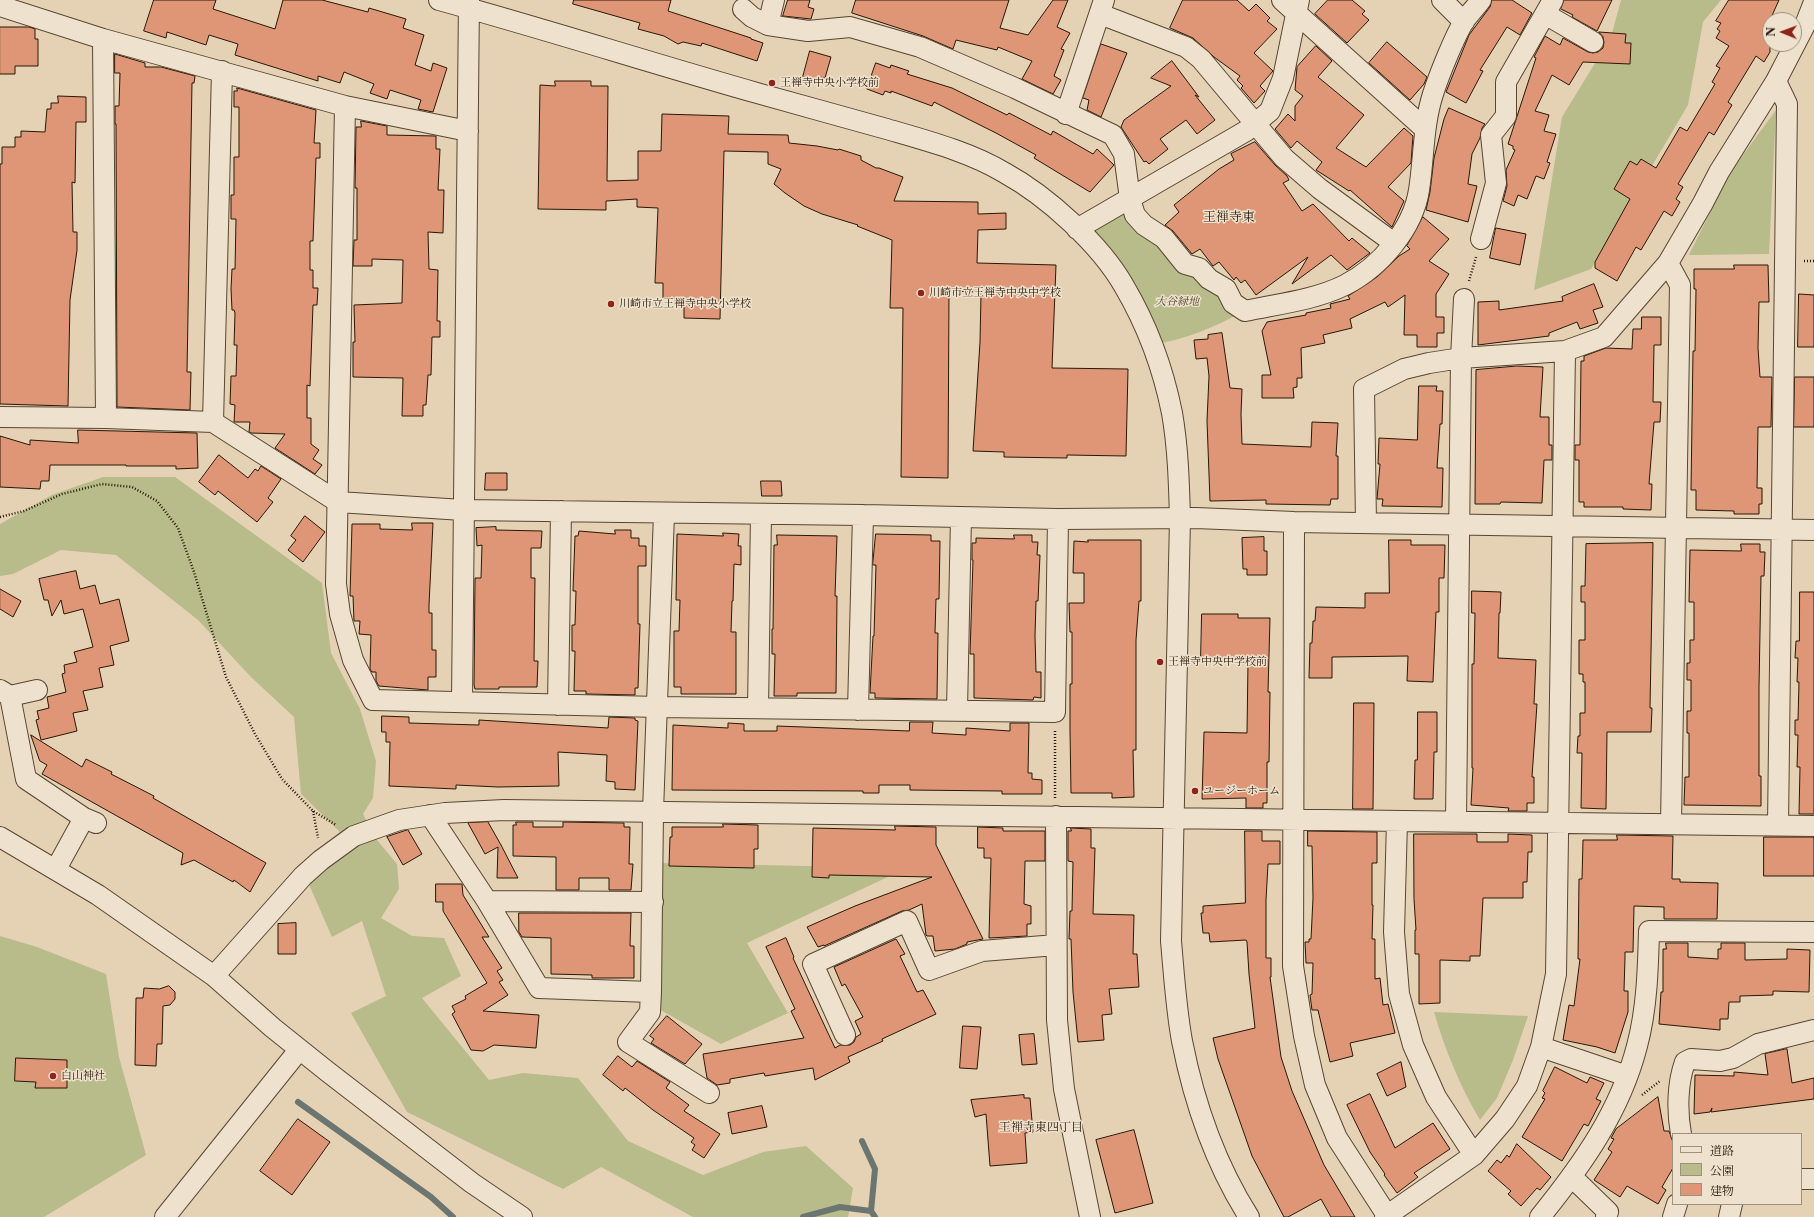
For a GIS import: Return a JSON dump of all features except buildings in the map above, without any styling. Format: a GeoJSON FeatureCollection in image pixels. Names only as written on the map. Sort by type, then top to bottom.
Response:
{"type":"FeatureCollection","features":[{"type":"Feature","properties":{"kind":"street"},"geometry":{"type":"LineString","coordinates":[[439,0],[469,4],[707,79],[918,138],[963,153],[1005,172],[1036,193],[1077,229],[1101,255],[1123,284],[1153,347],[1164,381],[1172,415],[1178,477],[1180,518],[1171,941],[1182,1041],[1196,1099],[1215,1151],[1249,1217]]}},
{"type":"Feature","properties":{"kind":"street"},"geometry":{"type":"LineString","coordinates":[[768,25],[774,0]]}},
{"type":"Feature","properties":{"kind":"street"},"geometry":{"type":"LineString","coordinates":[[1442,0],[1464,22]]}},
{"type":"Feature","properties":{"kind":"street"},"geometry":{"type":"LineString","coordinates":[[743,9],[752,17],[768,25],[808,31],[850,27],[920,48],[1015,88],[1066,114],[1113,134],[1124,154],[1130,199],[1135,215],[1144,225],[1164,238],[1185,264],[1199,268],[1209,279],[1226,289],[1233,303],[1245,311],[1320,295],[1346,285],[1382,258],[1394,243],[1408,224],[1419,191],[1425,129],[1433,94],[1464,22],[1481,0]]}},
{"type":"Feature","properties":{"kind":"street"},"geometry":{"type":"LineString","coordinates":[[1366,524],[1364,389],[1404,369],[1429,363],[1461,358],[1565,351],[1604,337],[1668,263],[1719,172],[1776,81],[1805,25],[1814,2]]}},
{"type":"Feature","properties":{"kind":"street"},"geometry":{"type":"LineString","coordinates":[[462,701],[469,4]]}},
{"type":"Feature","properties":{"kind":"street"},"geometry":{"type":"LineString","coordinates":[[1077,229],[1130,199],[1254,124],[1270,111],[1283,78],[1292,4]]}},
{"type":"Feature","properties":{"kind":"street"},"geometry":{"type":"LineString","coordinates":[[1292,4],[1425,129]]}},
{"type":"Feature","properties":{"kind":"street"},"geometry":{"type":"LineString","coordinates":[[0,6],[103,39],[345,106],[468,132]]}},
{"type":"Feature","properties":{"kind":"street"},"geometry":{"type":"LineString","coordinates":[[1066,114],[1102,7],[1186,47],[1201,59],[1284,158],[1320,189],[1394,243]]}},
{"type":"Feature","properties":{"kind":"street"},"geometry":{"type":"LineString","coordinates":[[1481,239],[1496,183],[1491,135],[1506,116],[1506,82],[1549,7],[1593,42]]}},
{"type":"Feature","properties":{"kind":"street"},"geometry":{"type":"LineString","coordinates":[[103,39],[106,418]]}},
{"type":"Feature","properties":{"kind":"street"},"geometry":{"type":"LineString","coordinates":[[213,422],[222,71]]}},
{"type":"Feature","properties":{"kind":"street"},"geometry":{"type":"LineString","coordinates":[[1776,81],[1787,104],[1783,529],[1778,825]]}},
{"type":"Feature","properties":{"kind":"street"},"geometry":{"type":"LineString","coordinates":[[345,106],[336,584],[340,614],[353,660],[373,700],[658,707],[1055,712],[1058,519]]}},
{"type":"Feature","properties":{"kind":"street"},"geometry":{"type":"LineString","coordinates":[[1668,263],[1680,285],[1671,824]]}},
{"type":"Feature","properties":{"kind":"street"},"geometry":{"type":"LineString","coordinates":[[1456,821],[1461,358],[1464,299]]}},
{"type":"Feature","properties":{"kind":"street"},"geometry":{"type":"LineString","coordinates":[[1294,522],[1293,966],[1304,1036],[1315,1085],[1337,1138],[1387,1216],[1474,1155],[1505,1119],[1527,1086],[1541,1047],[1556,974],[1565,351]]}},
{"type":"Feature","properties":{"kind":"street"},"geometry":{"type":"LineString","coordinates":[[0,417],[106,418],[213,422],[338,502],[463,510],[1058,519],[1180,518],[1366,524],[1814,530]]}},
{"type":"Feature","properties":{"kind":"street"},"geometry":{"type":"LineString","coordinates":[[558,705],[562,511]]}},
{"type":"Feature","properties":{"kind":"street"},"geometry":{"type":"LineString","coordinates":[[664,514],[653,811],[650,1012],[628,1042],[709,1092]]}},
{"type":"Feature","properties":{"kind":"street"},"geometry":{"type":"LineString","coordinates":[[758,708],[761,514]]}},
{"type":"Feature","properties":{"kind":"street"},"geometry":{"type":"LineString","coordinates":[[858,710],[863,515]]}},
{"type":"Feature","properties":{"kind":"street"},"geometry":{"type":"LineString","coordinates":[[957,710],[961,517]]}},
{"type":"Feature","properties":{"kind":"street"},"geometry":{"type":"LineString","coordinates":[[37,690],[5,693],[26,779],[90,820],[56,870]]}},
{"type":"Feature","properties":{"kind":"street"},"geometry":{"type":"LineString","coordinates":[[214,976],[303,876],[321,860],[354,836],[399,820],[430,815],[504,810],[653,811],[1814,826]]}},
{"type":"Feature","properties":{"kind":"street"},"geometry":{"type":"LineString","coordinates":[[430,815],[487,901],[538,988],[651,992]]}},
{"type":"Feature","properties":{"kind":"street"},"geometry":{"type":"LineString","coordinates":[[1056,816],[1057,1020],[1064,1089],[1090,1217]]}},
{"type":"Feature","properties":{"kind":"street"},"geometry":{"type":"LineString","coordinates":[[1397,821],[1394,932],[1399,994],[1413,1045],[1436,1097],[1474,1155]]}},
{"type":"Feature","properties":{"kind":"street"},"geometry":{"type":"LineString","coordinates":[[0,837],[98,895],[214,976],[272,1028],[300,1050],[472,1183],[522,1217]]}},
{"type":"Feature","properties":{"kind":"street"},"geometry":{"type":"LineString","coordinates":[[487,901],[652,902]]}},
{"type":"Feature","properties":{"kind":"street"},"geometry":{"type":"LineString","coordinates":[[845,1035],[813,964],[907,921],[929,970],[982,951],[1056,945]]}},
{"type":"Feature","properties":{"kind":"street"},"geometry":{"type":"LineString","coordinates":[[1540,1217],[1572,1177],[1613,1110],[1627,1076],[1637,1046],[1646,993],[1649,931],[1814,932]]}},
{"type":"Feature","properties":{"kind":"street"},"geometry":{"type":"LineString","coordinates":[[1681,1133],[1678,1117],[1681,1072],[1685,1062],[1691,1059],[1720,1060],[1733,1058],[1758,1044],[1814,1030]]}},
{"type":"Feature","properties":{"kind":"street"},"geometry":{"type":"LineString","coordinates":[[1541,1047],[1627,1076]]}},
{"type":"Feature","properties":{"kind":"street"},"geometry":{"type":"LineString","coordinates":[[165,1217],[300,1050]]}},
{"type":"Feature","properties":{"kind":"street"},"geometry":{"type":"LineString","coordinates":[[1572,1177],[1608,1212],[1606,1217]]}},
{"type":"Feature","properties":{"kind":"street"},"geometry":{"type":"LineString","coordinates":[[1802,1179],[1814,1179]]}},
{"type":"Feature","properties":{"kind":"street"},"geometry":{"type":"LineString","coordinates":[[1673,1217],[1677,1205]]}},
{"type":"Feature","properties":{"kind":"street"},"geometry":{"type":"LineString","coordinates":[[1729,1217],[1732,1205]]}},
{"type":"Feature","properties":{"kind":"path"},"geometry":{"type":"LineString","coordinates":[[1464,299],[1481,239]]}},
{"type":"Feature","properties":{"kind":"path"},"geometry":{"type":"LineString","coordinates":[[0,517],[24,511],[62,494],[102,484],[132,487],[157,501],[178,528],[196,579],[226,677],[255,734],[282,779],[313,811],[354,836]]}},
{"type":"Feature","properties":{"kind":"path"},"geometry":{"type":"LineString","coordinates":[[1055,712],[1056,816]]}},
{"type":"Feature","properties":{"kind":"path"},"geometry":{"type":"LineString","coordinates":[[313,811],[321,860]]}},
{"type":"Feature","properties":{"kind":"path"},"geometry":{"type":"LineString","coordinates":[[1613,1110],[1640,1098],[1674,1069],[1685,1062]]}},
{"type":"Feature","properties":{"kind":"green space"},"geometry":{"type":"Polygon","coordinates":[[[1621,0],[1721,0],[1703,22],[1688,105],[1591,269],[1534,290],[1562,117],[1611,37],[1621,0]]]}},
{"type":"Feature","properties":{"kind":"green space"},"geometry":{"type":"Polygon","coordinates":[[[1776,110],[1769,254],[1689,255],[1729,174],[1776,110]]]}},
{"type":"Feature","properties":{"kind":"green space","name":"大谷緑地"},"geometry":{"type":"Polygon","coordinates":[[[1127,200],[1239,314],[1199,332],[1156,344],[1082,230],[1127,200]]]}},
{"type":"Feature","properties":{"kind":"green space"},"geometry":{"type":"Polygon","coordinates":[[[103,477],[175,477],[322,583],[331,653],[360,709],[376,761],[373,798],[363,814],[377,840],[397,864],[399,889],[381,918],[412,936],[444,938],[461,976],[422,998],[489,1080],[523,1073],[578,1078],[628,1141],[703,1175],[763,1152],[806,1146],[853,1188],[848,1217],[693,1217],[601,1167],[563,1189],[407,1112],[351,1013],[386,996],[362,921],[332,937],[300,864],[340,832],[301,794],[294,717],[251,677],[198,620],[116,555],[61,550],[13,574],[0,576],[0,524],[52,495],[103,477]]]}},
{"type":"Feature","properties":{"kind":"green space"},"geometry":{"type":"Polygon","coordinates":[[[658,863],[907,868],[747,943],[788,1013],[721,1044],[657,1008],[658,863]]]}},
{"type":"Feature","properties":{"kind":"green space"},"geometry":{"type":"Polygon","coordinates":[[[0,936],[37,947],[106,974],[119,1057],[146,1155],[44,1217],[0,1217],[0,936]]]}},
{"type":"Feature","properties":{"kind":"green space"},"geometry":{"type":"Polygon","coordinates":[[[1434,1012],[1528,1016],[1513,1060],[1497,1098],[1480,1120],[1454,1068],[1434,1012]]]}},
{"type":"Feature","properties":{"kind":"waterway"},"geometry":{"type":"LineString","coordinates":[[298,1102],[431,1197],[453,1217]]}},
{"type":"Feature","properties":{"kind":"waterway"},"geometry":{"type":"LineString","coordinates":[[862,1141],[875,1169],[871,1211]]}},
{"type":"Feature","properties":{"kind":"waterway"},"geometry":{"type":"LineString","coordinates":[[803,1217],[840,1207],[871,1211],[875,1217]]}},
{"type":"Feature","properties":{"kind":"place","name":"王禅寺中央小学校前"},"geometry":{"type":"Point","coordinates":[772,83]}},
{"type":"Feature","properties":{"kind":"place","name":"川崎市立王禅寺中央中学校"},"geometry":{"type":"Point","coordinates":[921,293]}},
{"type":"Feature","properties":{"kind":"place","name":"川崎市立王禅寺中央小学校"},"geometry":{"type":"Point","coordinates":[611,304]}},
{"type":"Feature","properties":{"kind":"place","name":"王禅寺中央中学校前"},"geometry":{"type":"Point","coordinates":[1160,662]}},
{"type":"Feature","properties":{"kind":"place","name":"ユージーホーム"},"geometry":{"type":"Point","coordinates":[1195,791]}},
{"type":"Feature","properties":{"kind":"place","name":"白山神社"},"geometry":{"type":"Point","coordinates":[53,1076]}},
{"type":"Feature","properties":{"kind":"district","name":"王禅寺東"},"geometry":{"type":"Point","coordinates":[1229,217]}},
{"type":"Feature","properties":{"kind":"district","name":"王禅寺東四丁目"},"geometry":{"type":"Point","coordinates":[1041,1128]}}]}
